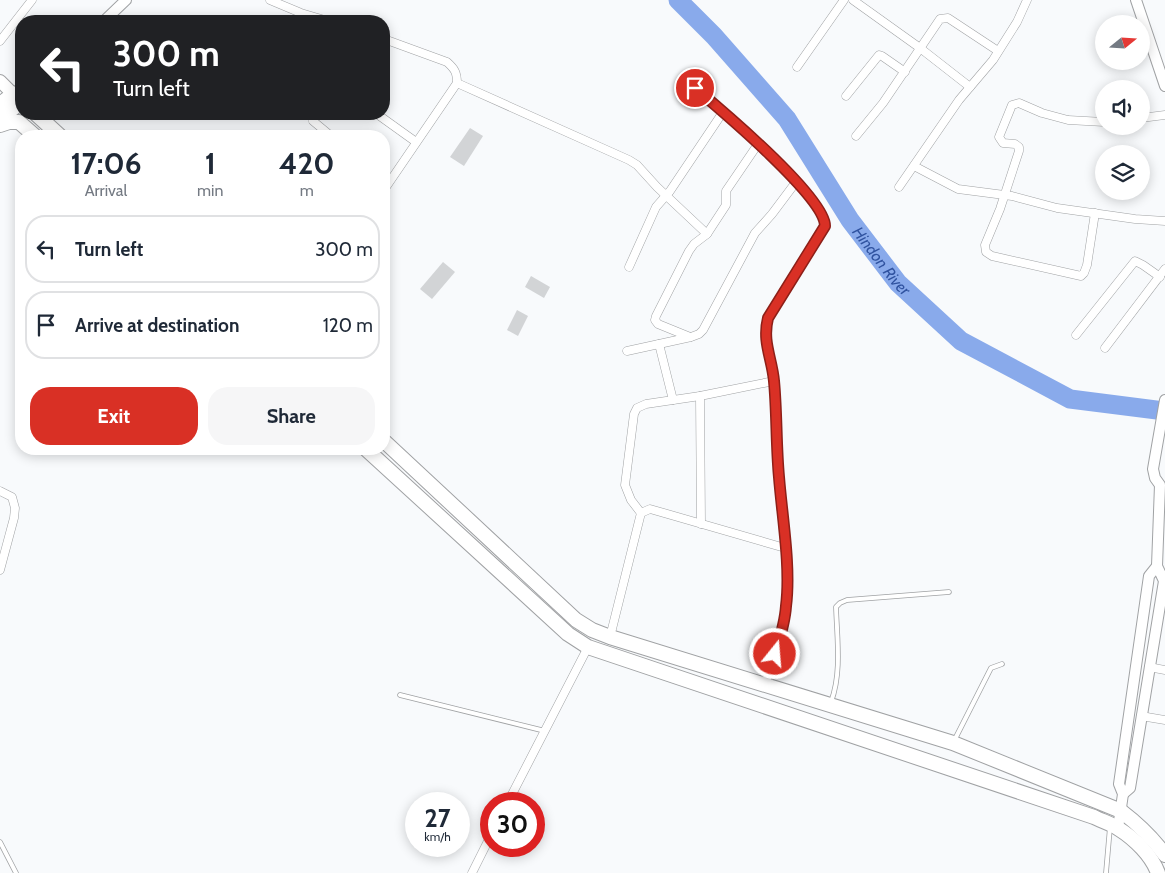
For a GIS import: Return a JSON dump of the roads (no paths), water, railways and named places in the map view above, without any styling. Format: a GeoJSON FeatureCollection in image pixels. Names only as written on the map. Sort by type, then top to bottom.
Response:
{"type":"FeatureCollection","features":[{"type":"Feature","properties":{"kind":"highway"},"geometry":{"type":"LineString","coordinates":[[2,108],[15,99]]}},
{"type":"Feature","properties":{"kind":"highway"},"geometry":{"type":"LineString","coordinates":[[43,120],[53,130]]}},
{"type":"Feature","properties":{"kind":"highway"},"geometry":{"type":"LineString","coordinates":[[0,125],[9,122],[20,122],[29,130]]}},
{"type":"Feature","properties":{"kind":"highway"},"geometry":{"type":"LineString","coordinates":[[390,447],[576,620],[592,630],[953,743],[1121,811],[1140,826],[1156,842],[1165,855]]}},
{"type":"Feature","properties":{"kind":"highway"},"geometry":{"type":"LineString","coordinates":[[373,455],[568,634],[588,647],[1094,817],[1114,826],[1133,839],[1144,851],[1158,873]]}},
{"type":"Feature","properties":{"kind":"main road"},"geometry":{"type":"LineString","coordinates":[[0,81],[15,93]]}},
{"type":"Feature","properties":{"kind":"main road"},"geometry":{"type":"LineString","coordinates":[[2,108],[15,118]]}},
{"type":"Feature","properties":{"kind":"street"},"geometry":{"type":"LineString","coordinates":[[20,15],[32,0]]}},
{"type":"Feature","properties":{"kind":"street"},"geometry":{"type":"LineString","coordinates":[[110,15],[126,0]]}},
{"type":"Feature","properties":{"kind":"street"},"geometry":{"type":"LineString","coordinates":[[270,0],[308,15]]}},
{"type":"Feature","properties":{"kind":"street"},"geometry":{"type":"LineString","coordinates":[[797,66],[844,0]]}},
{"type":"Feature","properties":{"kind":"street"},"geometry":{"type":"LineString","coordinates":[[853,0],[920,48],[970,88]]}},
{"type":"Feature","properties":{"kind":"street"},"geometry":{"type":"LineString","coordinates":[[899,187],[958,100],[993,60],[1017,22],[1027,0]]}},
{"type":"Feature","properties":{"kind":"street"},"geometry":{"type":"LineString","coordinates":[[1136,0],[1165,86]]}},
{"type":"Feature","properties":{"kind":"street"},"geometry":{"type":"LineString","coordinates":[[856,136],[883,103],[940,19],[948,18],[998,51]]}},
{"type":"Feature","properties":{"kind":"street"},"geometry":{"type":"LineString","coordinates":[[0,41],[15,22]]}},
{"type":"Feature","properties":{"kind":"street"},"geometry":{"type":"LineString","coordinates":[[390,40],[447,62],[455,69],[457,75],[457,83],[390,178]]}},
{"type":"Feature","properties":{"kind":"street"},"geometry":{"type":"LineString","coordinates":[[846,96],[879,55],[905,72]]}},
{"type":"Feature","properties":{"kind":"street"},"geometry":{"type":"LineString","coordinates":[[685,79],[758,144],[796,182],[825,220],[825,226],[768,318],[765,329],[765,339],[774,381],[778,475],[787,580],[786,613],[780,639],[765,684]]}},
{"type":"Feature","properties":{"kind":"street"},"geometry":{"type":"LineString","coordinates":[[457,83],[617,154],[637,165],[666,196],[707,234]]}},
{"type":"Feature","properties":{"kind":"street"},"geometry":{"type":"LineString","coordinates":[[1094,213],[1087,265],[1084,273],[1079,276],[992,256],[986,252],[985,245],[1005,196],[1019,147],[1015,144],[1003,143],[999,137],[1012,106],[1019,103],[1042,113],[1068,120],[1095,122]]}},
{"type":"Feature","properties":{"kind":"street"},"geometry":{"type":"LineString","coordinates":[[629,267],[656,207],[666,196],[723,112]]}},
{"type":"Feature","properties":{"kind":"street"},"geometry":{"type":"LineString","coordinates":[[1150,117],[1165,115]]}},
{"type":"Feature","properties":{"kind":"street"},"geometry":{"type":"LineString","coordinates":[[385,120],[416,142]]}},
{"type":"Feature","properties":{"kind":"street"},"geometry":{"type":"LineString","coordinates":[[313,122],[323,130]]}},
{"type":"Feature","properties":{"kind":"street"},"geometry":{"type":"LineString","coordinates":[[691,338],[658,324],[655,320],[689,251],[694,244],[707,234],[726,205],[726,191],[758,144]]}},
{"type":"Feature","properties":{"kind":"street"},"geometry":{"type":"LineString","coordinates":[[914,166],[958,189],[1005,196],[1057,208],[1135,219],[1165,221]]}},
{"type":"Feature","properties":{"kind":"street"},"geometry":{"type":"LineString","coordinates":[[627,351],[691,338],[704,330],[755,233],[796,182]]}},
{"type":"Feature","properties":{"kind":"street"},"geometry":{"type":"LineString","coordinates":[[1076,334],[1135,261],[1160,277]]}},
{"type":"Feature","properties":{"kind":"street"},"geometry":{"type":"LineString","coordinates":[[1104,348],[1165,270]]}},
{"type":"Feature","properties":{"kind":"street"},"geometry":{"type":"LineString","coordinates":[[660,344],[673,400]]}},
{"type":"Feature","properties":{"kind":"street"},"geometry":{"type":"LineString","coordinates":[[641,513],[631,500],[625,485],[634,414],[637,408],[641,405],[700,396],[774,381]]}},
{"type":"Feature","properties":{"kind":"street"},"geometry":{"type":"LineString","coordinates":[[700,396],[701,524]]}},
{"type":"Feature","properties":{"kind":"street"},"geometry":{"type":"LineString","coordinates":[[1123,794],[1130,788],[1149,667],[1164,589],[1164,581],[1157,566],[1163,484],[1155,478],[1153,469],[1165,400]]}},
{"type":"Feature","properties":{"kind":"street"},"geometry":{"type":"LineString","coordinates":[[0,491],[12,497],[15,508],[0,570]]}},
{"type":"Feature","properties":{"kind":"street"},"geometry":{"type":"LineString","coordinates":[[641,513],[650,509],[785,548]]}},
{"type":"Feature","properties":{"kind":"street"},"geometry":{"type":"LineString","coordinates":[[610,637],[641,513]]}},
{"type":"Feature","properties":{"kind":"street"},"geometry":{"type":"LineString","coordinates":[[1114,826],[1121,811],[1123,794],[1118,784],[1149,576],[1157,566]]}},
{"type":"Feature","properties":{"kind":"street"},"geometry":{"type":"LineString","coordinates":[[513,792],[588,647]]}},
{"type":"Feature","properties":{"kind":"street"},"geometry":{"type":"LineString","coordinates":[[1149,667],[1165,670]]}},
{"type":"Feature","properties":{"kind":"street"},"geometry":{"type":"LineString","coordinates":[[1141,716],[1165,720]]}},
{"type":"Feature","properties":{"kind":"street"},"geometry":{"type":"LineString","coordinates":[[472,873],[480,857]]}},
{"type":"Feature","properties":{"kind":"lane"},"geometry":{"type":"LineString","coordinates":[[830,704],[837,680],[836,607],[840,603],[847,600],[949,592]]}},
{"type":"Feature","properties":{"kind":"lane"},"geometry":{"type":"LineString","coordinates":[[953,743],[991,668],[1002,664]]}},
{"type":"Feature","properties":{"kind":"lane"},"geometry":{"type":"LineString","coordinates":[[400,695],[545,731]]}},
{"type":"Feature","properties":{"kind":"lane"},"geometry":{"type":"LineString","coordinates":[[1106,873],[1114,826]]}},
{"type":"Feature","properties":{"kind":"lane"},"geometry":{"type":"LineString","coordinates":[[0,842],[16,873]]}},
{"type":"Feature","properties":{"kind":"waterway","name":"Hindon River"},"geometry":{"type":"LineString","coordinates":[[678,0],[714,36],[787,119],[850,220],[898,283],[961,341],[1070,399],[1165,411]]}}]}
